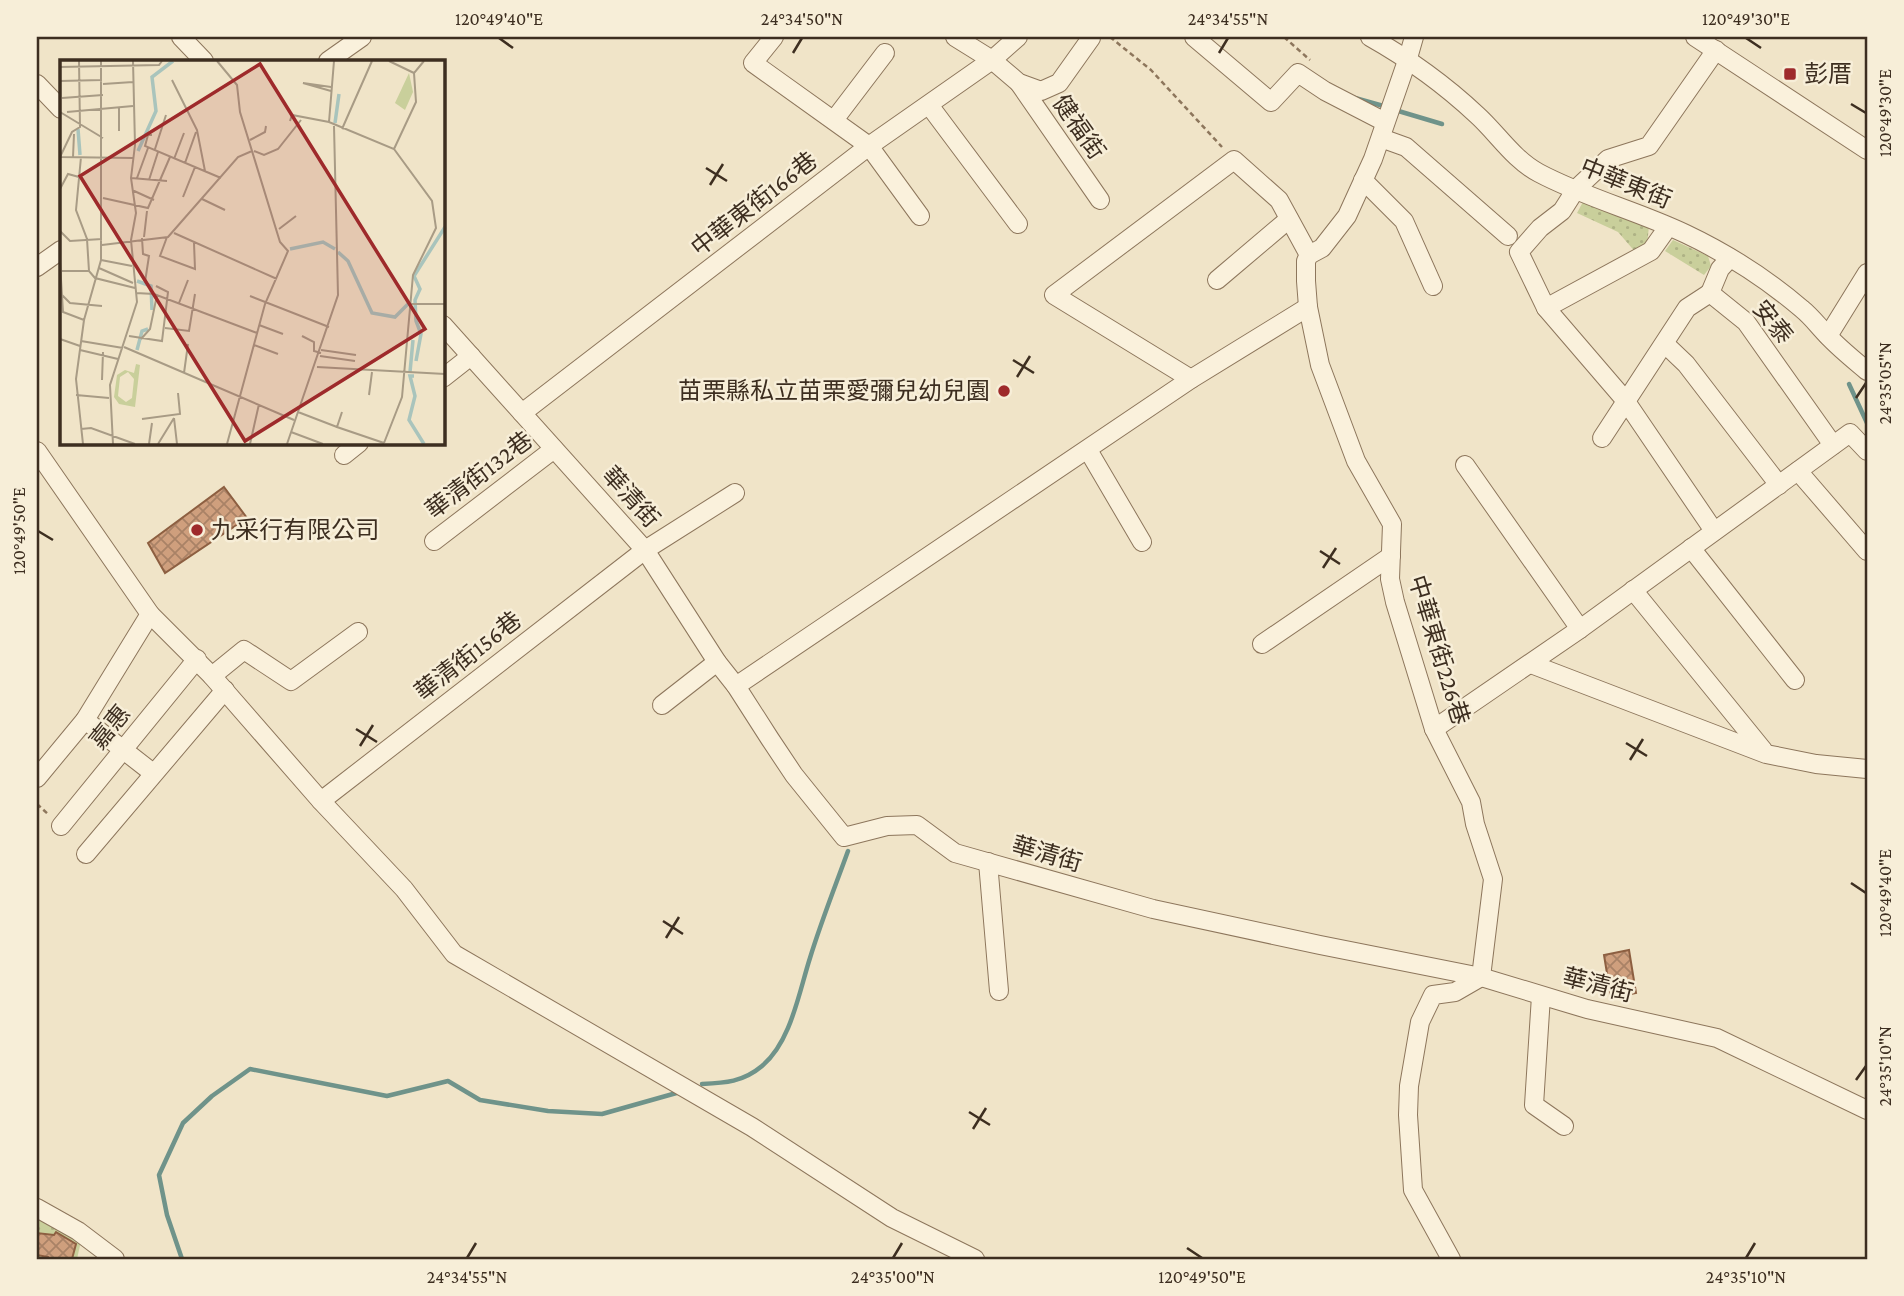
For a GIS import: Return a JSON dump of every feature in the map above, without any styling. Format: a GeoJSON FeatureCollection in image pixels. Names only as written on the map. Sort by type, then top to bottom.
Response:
{"type":"FeatureCollection","features":[{"type":"Feature","properties":{"kind":"street"},"geometry":{"type":"LineString","coordinates":[[181,37],[203,60]]}},
{"type":"Feature","properties":{"kind":"street"},"geometry":{"type":"LineString","coordinates":[[329,60],[362,37]]}},
{"type":"Feature","properties":{"kind":"street"},"geometry":{"type":"LineString","coordinates":[[774,37],[753,64],[869,146],[920,216]]}},
{"type":"Feature","properties":{"kind":"street","name":"健福街"},"geometry":{"type":"LineString","coordinates":[[956,37],[992,60],[1019,83],[1100,200]]}},
{"type":"Feature","properties":{"kind":"street","name":"中華東街166巷"},"geometry":{"type":"LineString","coordinates":[[522,414],[869,146],[992,60],[1018,37]]}},
{"type":"Feature","properties":{"kind":"street"},"geometry":{"type":"LineString","coordinates":[[1194,37],[1271,102],[1298,73],[1384,126],[1508,236]]}},
{"type":"Feature","properties":{"kind":"street","name":"中華東街"},"geometry":{"type":"LineString","coordinates":[[1370,37],[1408,58],[1478,115],[1514,153],[1537,172],[1593,198],[1636,212],[1685,233],[1730,258],[1801,308],[1867,371]]}},
{"type":"Feature","properties":{"kind":"street"},"geometry":{"type":"LineString","coordinates":[[1191,379],[1054,295],[1234,160],[1279,200],[1309,255],[1322,248],[1347,216],[1363,180],[1414,37]]}},
{"type":"Feature","properties":{"kind":"street"},"geometry":{"type":"LineString","coordinates":[[1695,37],[1867,150]]}},
{"type":"Feature","properties":{"kind":"street","name":"健福街"},"geometry":{"type":"LineString","coordinates":[[1019,83],[1041,91],[1059,83],[1091,38]]}},
{"type":"Feature","properties":{"kind":"street"},"geometry":{"type":"LineString","coordinates":[[1714,531],[1625,400],[1546,308],[1519,252],[1540,228],[1562,211],[1576,189],[1608,159],[1649,146],[1716,50]]}},
{"type":"Feature","properties":{"kind":"street"},"geometry":{"type":"LineString","coordinates":[[834,120],[885,53]]}},
{"type":"Feature","properties":{"kind":"street"},"geometry":{"type":"LineString","coordinates":[[37,84],[60,108]]}},
{"type":"Feature","properties":{"kind":"street"},"geometry":{"type":"LineString","coordinates":[[929,105],[1018,224]]}},
{"type":"Feature","properties":{"kind":"street"},"geometry":{"type":"LineString","coordinates":[[1363,180],[1404,221],[1433,286]]}},
{"type":"Feature","properties":{"kind":"street"},"geometry":{"type":"LineString","coordinates":[[1217,280],[1289,219]]}},
{"type":"Feature","properties":{"kind":"street"},"geometry":{"type":"LineString","coordinates":[[1546,308],[1651,251],[1668,227]]}},
{"type":"Feature","properties":{"kind":"street"},"geometry":{"type":"LineString","coordinates":[[37,267],[60,251]]}},
{"type":"Feature","properties":{"kind":"street","name":"中華東街226巷"},"geometry":{"type":"LineString","coordinates":[[1309,255],[1306,261],[1308,307],[1320,365],[1356,461],[1392,524],[1390,579],[1395,602],[1434,729],[1471,802],[1475,824],[1493,879],[1481,977]]}},
{"type":"Feature","properties":{"kind":"street"},"geometry":{"type":"LineString","coordinates":[[1602,438],[1687,308],[1710,292],[1720,269],[1730,258]]}},
{"type":"Feature","properties":{"kind":"street"},"geometry":{"type":"LineString","coordinates":[[1828,336],[1867,273]]}},
{"type":"Feature","properties":{"kind":"street","name":"安泰"},"geometry":{"type":"LineString","coordinates":[[1710,292],[1746,322],[1833,446]]}},
{"type":"Feature","properties":{"kind":"street"},"geometry":{"type":"LineString","coordinates":[[736,686],[1191,379],[1308,307]]}},
{"type":"Feature","properties":{"kind":"street","name":"華清街"},"geometry":{"type":"LineString","coordinates":[[444,326],[645,550],[717,663],[736,686],[794,775],[844,836],[887,826],[917,825],[955,853],[1153,909],[1320,946],[1481,977],[1587,1009],[1717,1038],[1867,1110]]}},
{"type":"Feature","properties":{"kind":"street"},"geometry":{"type":"LineString","coordinates":[[1665,344],[1686,364],[1779,485]]}},
{"type":"Feature","properties":{"kind":"street"},"geometry":{"type":"LineString","coordinates":[[444,377],[471,356]]}},
{"type":"Feature","properties":{"kind":"street"},"geometry":{"type":"LineString","coordinates":[[1434,729],[1531,664],[1850,433],[1867,451]]}},
{"type":"Feature","properties":{"kind":"street"},"geometry":{"type":"LineString","coordinates":[[344,455],[358,444]]}},
{"type":"Feature","properties":{"kind":"street","name":"華清街132巷"},"geometry":{"type":"LineString","coordinates":[[434,541],[554,449]]}},
{"type":"Feature","properties":{"kind":"street"},"geometry":{"type":"LineString","coordinates":[[1088,450],[1142,542]]}},
{"type":"Feature","properties":{"kind":"street"},"geometry":{"type":"LineString","coordinates":[[37,451],[150,614],[197,659],[321,801],[404,889],[454,954],[752,1127],[892,1218],[975,1259]]}},
{"type":"Feature","properties":{"kind":"street"},"geometry":{"type":"LineString","coordinates":[[1465,465],[1580,629]]}},
{"type":"Feature","properties":{"kind":"street"},"geometry":{"type":"LineString","coordinates":[[1798,471],[1867,551]]}},
{"type":"Feature","properties":{"kind":"street","name":"華清街156巷"},"geometry":{"type":"LineString","coordinates":[[321,801],[645,550],[735,493]]}},
{"type":"Feature","properties":{"kind":"street"},"geometry":{"type":"LineString","coordinates":[[1691,548],[1796,680]]}},
{"type":"Feature","properties":{"kind":"street"},"geometry":{"type":"LineString","coordinates":[[1262,644],[1391,556]]}},
{"type":"Feature","properties":{"kind":"street"},"geometry":{"type":"LineString","coordinates":[[1633,590],[1766,754]]}},
{"type":"Feature","properties":{"kind":"street"},"geometry":{"type":"LineString","coordinates":[[37,778],[85,720],[150,614]]}},
{"type":"Feature","properties":{"kind":"street"},"geometry":{"type":"LineString","coordinates":[[212,676],[244,650],[291,681],[358,632]]}},
{"type":"Feature","properties":{"kind":"street","name":"嘉惠"},"geometry":{"type":"LineString","coordinates":[[61,826],[197,659]]}},
{"type":"Feature","properties":{"kind":"street"},"geometry":{"type":"LineString","coordinates":[[662,705],[717,663]]}},
{"type":"Feature","properties":{"kind":"street"},"geometry":{"type":"LineString","coordinates":[[1531,664],[1766,754],[1816,764],[1867,769]]}},
{"type":"Feature","properties":{"kind":"street"},"geometry":{"type":"LineString","coordinates":[[86,854],[225,690]]}},
{"type":"Feature","properties":{"kind":"street"},"geometry":{"type":"LineString","coordinates":[[85,720],[153,773]]}},
{"type":"Feature","properties":{"kind":"street"},"geometry":{"type":"LineString","coordinates":[[988,862],[999,991]]}},
{"type":"Feature","properties":{"kind":"street"},"geometry":{"type":"LineString","coordinates":[[1451,1259],[1413,1191],[1408,1115],[1409,1086],[1420,1022],[1433,995],[1455,992],[1481,977]]}},
{"type":"Feature","properties":{"kind":"street"},"geometry":{"type":"LineString","coordinates":[[1541,996],[1534,1105],[1564,1126]]}},
{"type":"Feature","properties":{"kind":"street"},"geometry":{"type":"LineString","coordinates":[[37,1208],[78,1231],[115,1259]]}},
{"type":"Feature","properties":{"kind":"path"},"geometry":{"type":"LineString","coordinates":[[1110,37],[1151,70],[1234,160]]}},
{"type":"Feature","properties":{"kind":"path"},"geometry":{"type":"LineString","coordinates":[[1284,37],[1310,60],[1298,73]]}},
{"type":"Feature","properties":{"kind":"green space"},"geometry":{"type":"Polygon","coordinates":[[[1584,200],[1649,226],[1647,245],[1637,254],[1618,232],[1577,213],[1584,200]]]}},
{"type":"Feature","properties":{"kind":"green space"},"geometry":{"type":"Polygon","coordinates":[[[1673,240],[1708,256],[1711,266],[1704,275],[1665,251],[1673,240]]]}},
{"type":"Feature","properties":{"kind":"green space"},"geometry":{"type":"Polygon","coordinates":[[[37,1217],[81,1241],[77,1259],[37,1259],[37,1217]]]}},
{"type":"Feature","properties":{"kind":"building","name":"九采行有限公司"},"geometry":{"type":"Polygon","coordinates":[[[224,487],[247,518],[165,573],[148,543],[224,487]]]}},
{"type":"Feature","properties":{"kind":"building"},"geometry":{"type":"Polygon","coordinates":[[[1629,950],[1636,993],[1611,998],[1604,955],[1629,950]]]}},
{"type":"Feature","properties":{"kind":"building"},"geometry":{"type":"Polygon","coordinates":[[[56,1232],[76,1244],[72,1259],[48,1259],[37,1255],[37,1233],[54,1235],[56,1232]]]}},
{"type":"Feature","properties":{"kind":"waterway"},"geometry":{"type":"LineString","coordinates":[[1355,98],[1387,107]]}},
{"type":"Feature","properties":{"kind":"waterway"},"geometry":{"type":"LineString","coordinates":[[1395,110],[1442,124]]}},
{"type":"Feature","properties":{"kind":"waterway"},"geometry":{"type":"LineString","coordinates":[[1849,384],[1867,423]]}},
{"type":"Feature","properties":{"kind":"waterway"},"geometry":{"type":"LineString","coordinates":[[702,1084],[726,1082],[748,1075],[762,1066],[780,1044],[793,1016],[814,945],[848,851]]}},
{"type":"Feature","properties":{"kind":"waterway"},"geometry":{"type":"LineString","coordinates":[[182,1259],[167,1215],[159,1175],[183,1123],[212,1096],[250,1069],[387,1096],[448,1081],[480,1100],[548,1111],[602,1114],[680,1092]]}},
{"type":"Feature","properties":{"kind":"place","name":"彭厝"},"geometry":{"type":"Point","coordinates":[1790,74]}},
{"type":"Feature","properties":{"kind":"place","name":"苗栗縣私立苗栗愛彌兒幼兒園"},"geometry":{"type":"Point","coordinates":[1004,391]}},
{"type":"Feature","properties":{"kind":"place","name":"九采行有限公司"},"geometry":{"type":"Point","coordinates":[197,530]}}]}
